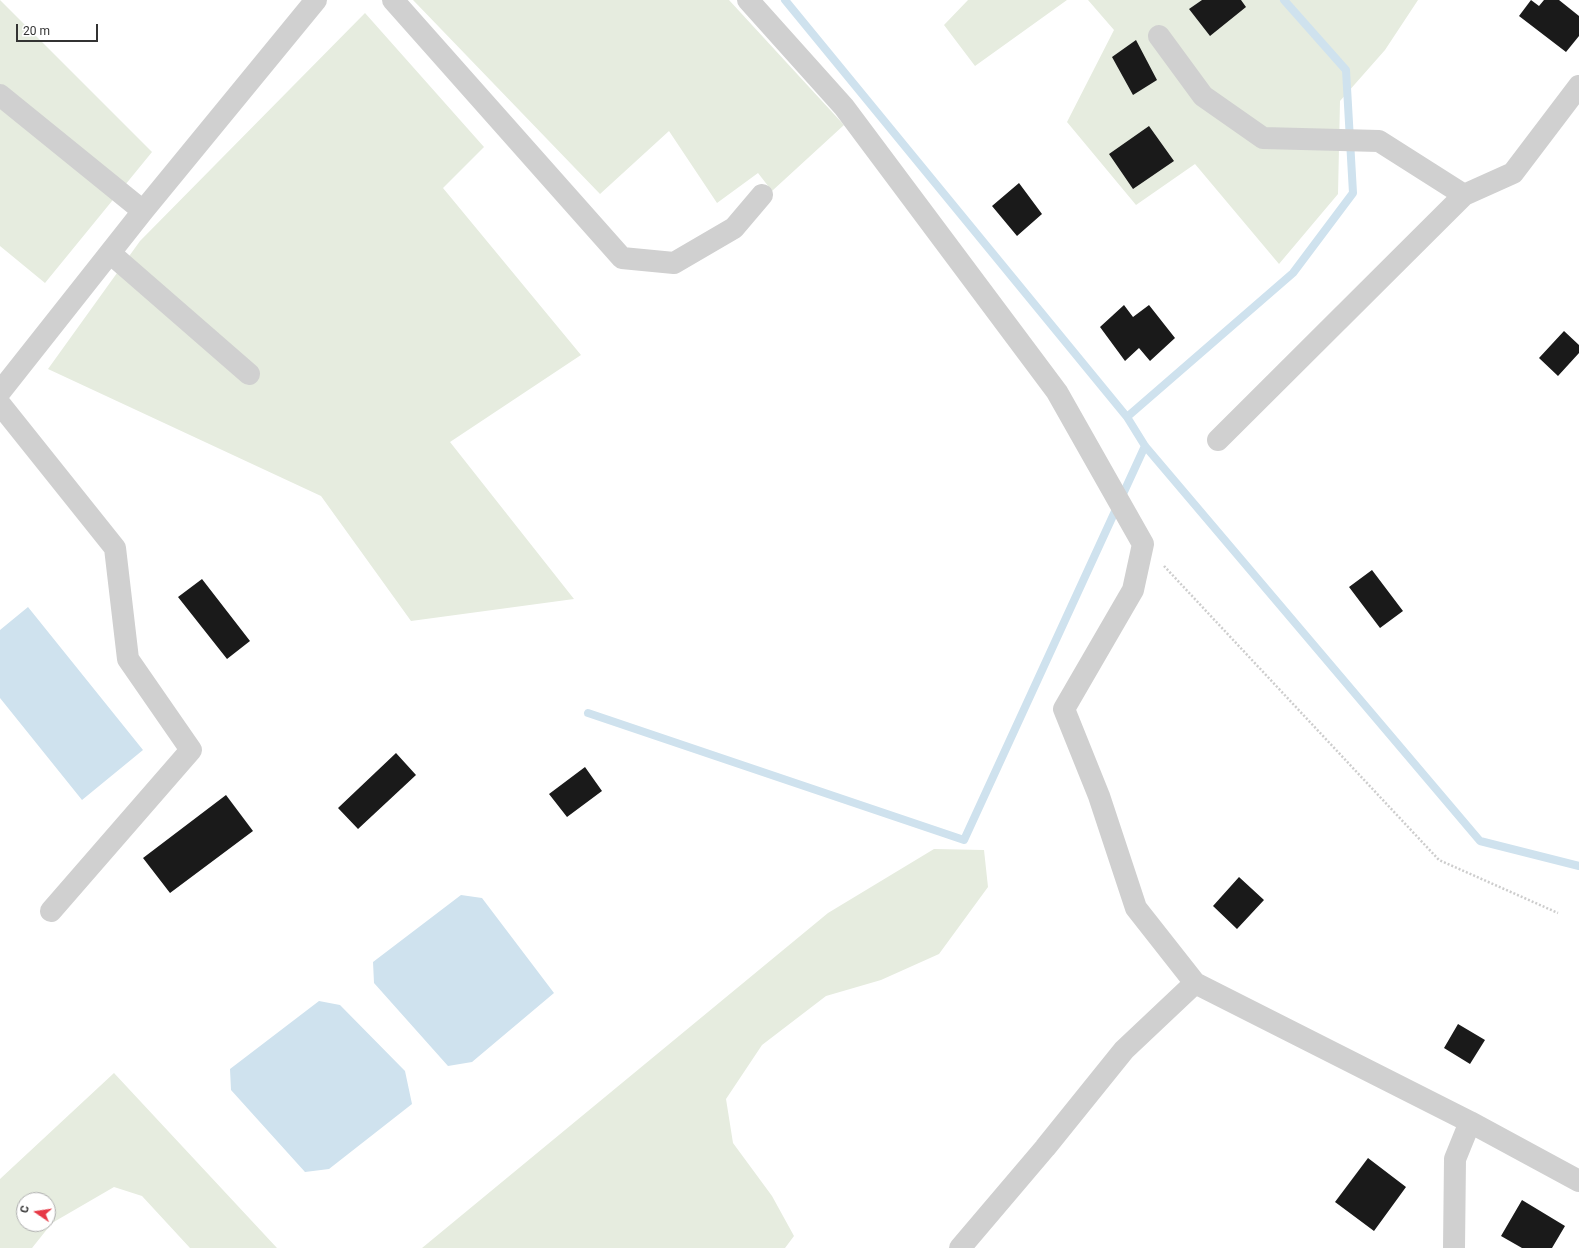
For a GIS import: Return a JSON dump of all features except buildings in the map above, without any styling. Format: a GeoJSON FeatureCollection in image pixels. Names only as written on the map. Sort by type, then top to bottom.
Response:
{"type":"FeatureCollection","features":[{"type":"Feature","properties":{"kind":"street"},"geometry":{"type":"LineString","coordinates":[[0,392],[143,211],[316,0]]}},
{"type":"Feature","properties":{"kind":"street"},"geometry":{"type":"LineString","coordinates":[[393,0],[622,258],[674,263],[734,228],[762,196]]}},
{"type":"Feature","properties":{"kind":"street"},"geometry":{"type":"LineString","coordinates":[[748,0],[844,107],[1057,392],[1143,544],[1133,590],[1064,710],[1099,796],[1136,908],[1195,983],[1470,1122],[1579,1181]]}},
{"type":"Feature","properties":{"kind":"street"},"geometry":{"type":"LineString","coordinates":[[1159,36],[1203,96],[1263,138],[1379,141],[1464,195]]}},
{"type":"Feature","properties":{"kind":"street"},"geometry":{"type":"LineString","coordinates":[[1218,440],[1464,195],[1513,173],[1579,86]]}},
{"type":"Feature","properties":{"kind":"street"},"geometry":{"type":"LineString","coordinates":[[0,95],[143,211]]}},
{"type":"Feature","properties":{"kind":"street"},"geometry":{"type":"LineString","coordinates":[[110,253],[249,374]]}},
{"type":"Feature","properties":{"kind":"street"},"geometry":{"type":"LineString","coordinates":[[0,404],[116,548],[128,659],[191,750],[51,911]]}},
{"type":"Feature","properties":{"kind":"street"},"geometry":{"type":"LineString","coordinates":[[960,1248],[1045,1148],[1124,1050],[1195,983]]}},
{"type":"Feature","properties":{"kind":"street"},"geometry":{"type":"LineString","coordinates":[[1454,1248],[1455,1159],[1470,1122]]}},
{"type":"Feature","properties":{"kind":"path"},"geometry":{"type":"LineString","coordinates":[[1143,544],[1439,860],[1558,913]]}},
{"type":"Feature","properties":{"kind":"shaded area"},"geometry":{"type":"Polygon","coordinates":[[[0,0],[152,152],[45,283],[0,246],[0,0]]]}},
{"type":"Feature","properties":{"kind":"shaded area"},"geometry":{"type":"Polygon","coordinates":[[[413,0],[729,0],[844,125],[772,191],[758,173],[717,203],[669,131],[600,194],[413,0]]]}},
{"type":"Feature","properties":{"kind":"shaded area"},"geometry":{"type":"Polygon","coordinates":[[[968,0],[1067,0],[975,66],[944,25],[968,0]]]}},
{"type":"Feature","properties":{"kind":"shaded area"},"geometry":{"type":"Polygon","coordinates":[[[1088,0],[1418,0],[1385,50],[1340,101],[1338,194],[1279,264],[1195,164],[1136,205],[1067,122],[1114,30],[1088,0]]]}},
{"type":"Feature","properties":{"kind":"shaded area"},"geometry":{"type":"Polygon","coordinates":[[[365,13],[484,147],[443,188],[581,355],[450,442],[574,599],[411,621],[321,496],[48,369],[140,241],[365,13]]]}},
{"type":"Feature","properties":{"kind":"shaded area"},"geometry":{"type":"Polygon","coordinates":[[[934,849],[984,850],[988,887],[939,954],[881,980],[826,996],[762,1045],[726,1099],[733,1143],[772,1196],[794,1236],[785,1248],[422,1248],[828,913],[934,849]]]}},
{"type":"Feature","properties":{"kind":"shaded area"},"geometry":{"type":"Polygon","coordinates":[[[114,1073],[277,1248],[190,1248],[142,1196],[114,1187],[56,1221],[56,1192],[16,1192],[16,1232],[45,1232],[32,1248],[0,1248],[0,1179],[114,1073]]]}},
{"type":"Feature","properties":{"kind":"water"},"geometry":{"type":"Polygon","coordinates":[[[28,607],[143,750],[82,800],[0,698],[0,630],[28,607]]]}},
{"type":"Feature","properties":{"kind":"water"},"geometry":{"type":"Polygon","coordinates":[[[461,895],[482,898],[554,993],[472,1062],[448,1066],[374,983],[373,962],[461,895]]]}},
{"type":"Feature","properties":{"kind":"water"},"geometry":{"type":"Polygon","coordinates":[[[319,1001],[340,1005],[405,1071],[412,1104],[329,1169],[305,1172],[231,1090],[230,1069],[319,1001]]]}},
{"type":"Feature","properties":{"kind":"waterway"},"geometry":{"type":"LineString","coordinates":[[785,0],[1127,417],[1145,446],[1480,841],[1579,866]]}},
{"type":"Feature","properties":{"kind":"waterway"},"geometry":{"type":"LineString","coordinates":[[1127,417],[1293,273],[1353,193],[1346,70],[1284,0]]}},
{"type":"Feature","properties":{"kind":"waterway"},"geometry":{"type":"LineString","coordinates":[[588,713],[964,840],[1145,446]]}}]}
